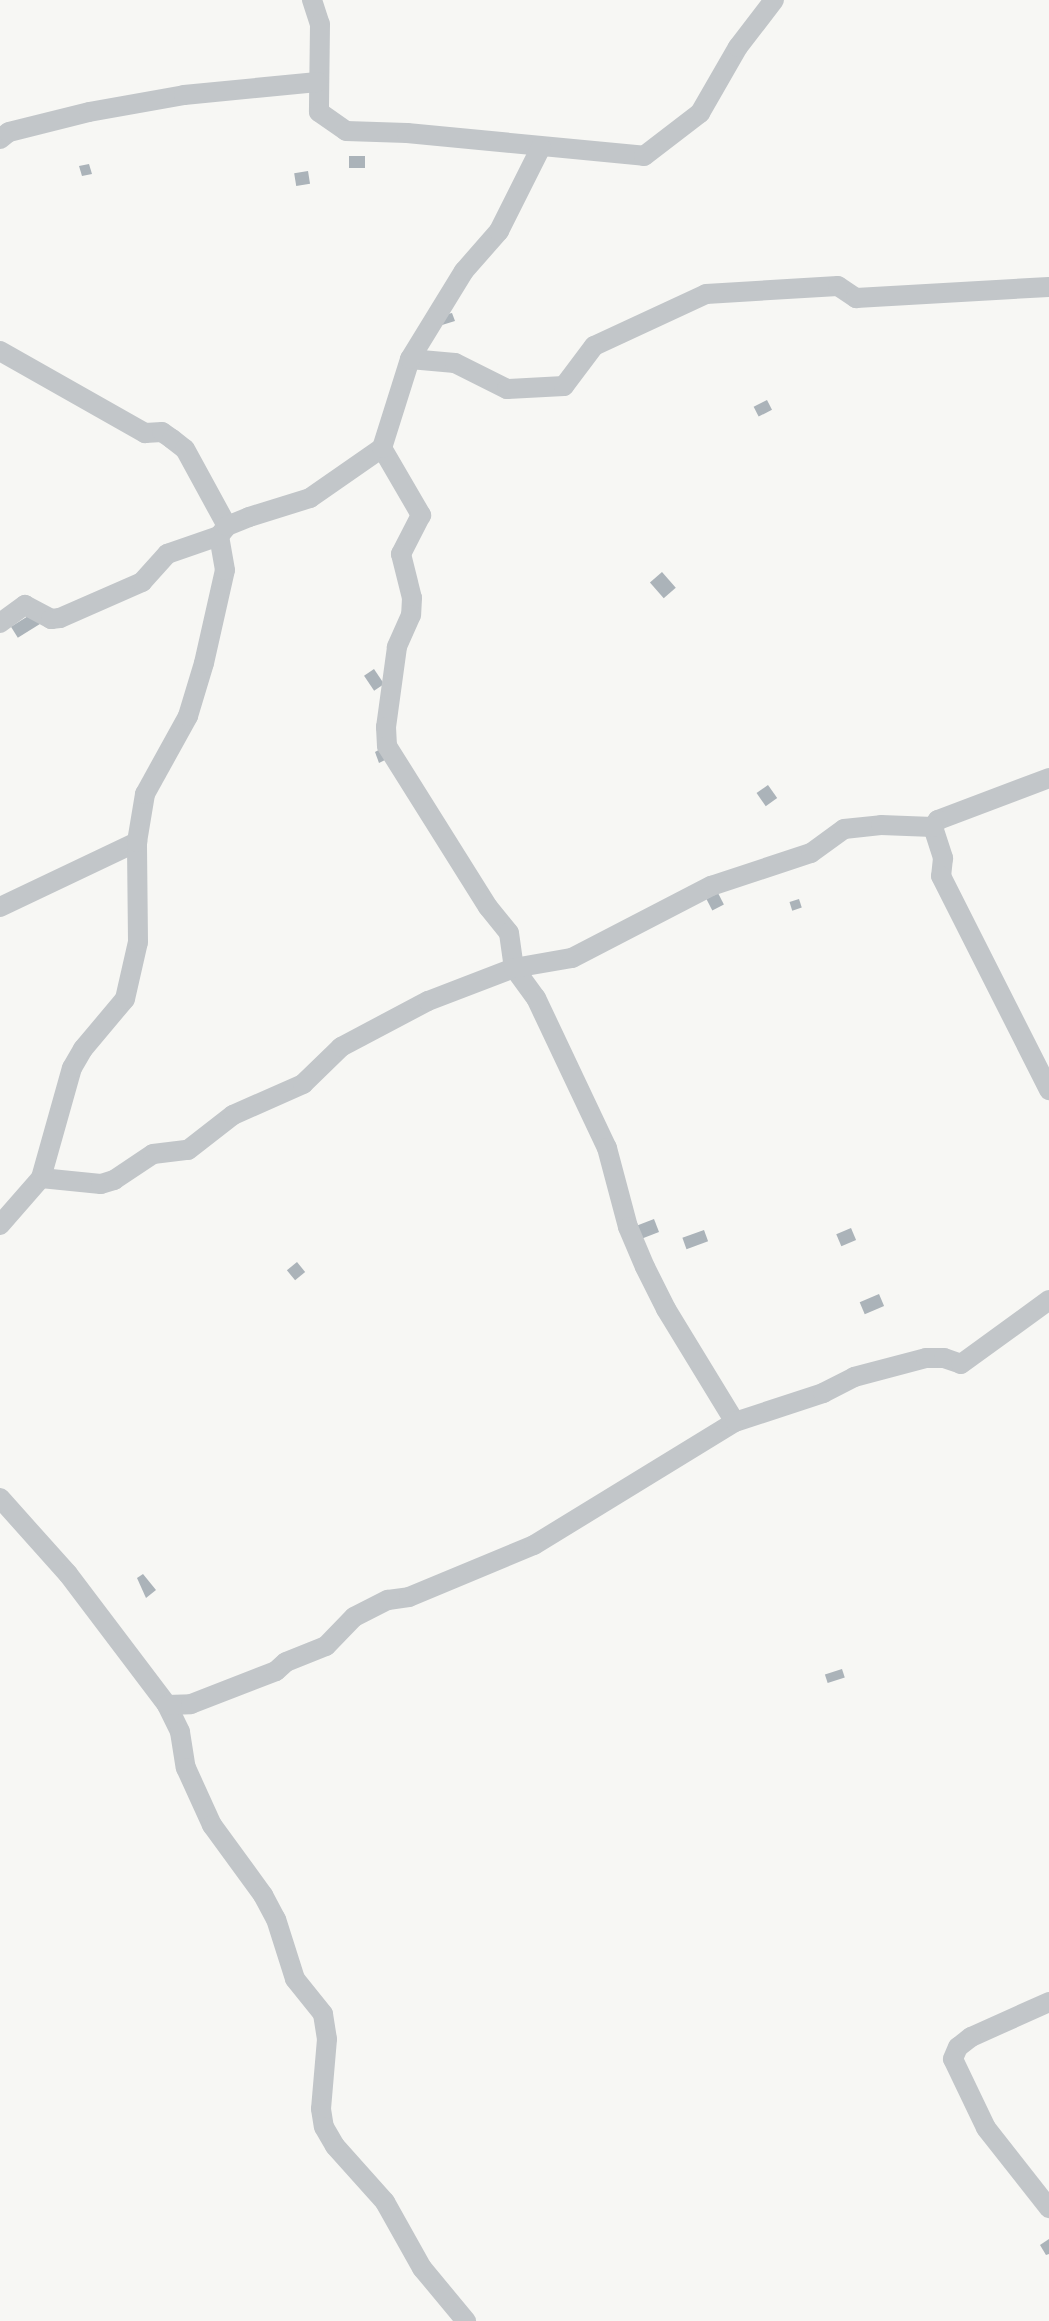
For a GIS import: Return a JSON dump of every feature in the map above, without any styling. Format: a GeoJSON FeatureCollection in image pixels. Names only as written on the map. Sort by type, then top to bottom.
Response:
{"type":"FeatureCollection","features":[{"type":"Feature","properties":{"kind":"street"},"geometry":{"type":"LineString","coordinates":[[312,0],[320,24],[317,82],[319,112],[346,131],[644,156],[700,113],[738,47],[774,0]]}},
{"type":"Feature","properties":{"kind":"street"},"geometry":{"type":"LineString","coordinates":[[0,139],[9,132],[89,112],[184,95],[317,82]]}},
{"type":"Feature","properties":{"kind":"street"},"geometry":{"type":"LineString","coordinates":[[0,623],[25,604],[51,619],[60,618],[142,582],[167,554],[310,498],[382,448],[410,359],[464,271],[499,231],[541,147]]}},
{"type":"Feature","properties":{"kind":"street"},"geometry":{"type":"LineString","coordinates":[[410,359],[455,363],[507,389],[564,386],[594,346],[706,294],[838,286],[856,298],[1049,287]]}},
{"type":"Feature","properties":{"kind":"street"},"geometry":{"type":"LineString","coordinates":[[0,351],[145,433],[162,432],[185,449],[223,531],[225,570],[215,621],[188,716],[146,794],[137,842],[140,881],[134,968],[125,999],[83,1049],[72,1068],[41,1178],[0,1225]]}},
{"type":"Feature","properties":{"kind":"street"},"geometry":{"type":"LineString","coordinates":[[382,448],[422,515],[401,554],[412,598],[411,615],[397,647],[386,727],[387,746],[488,907],[509,933],[514,968],[536,998],[608,1148],[628,1227],[655,1288],[735,1422]]}},
{"type":"Feature","properties":{"kind":"street"},"geometry":{"type":"LineString","coordinates":[[933,827],[938,820],[1049,778]]}},
{"type":"Feature","properties":{"kind":"street"},"geometry":{"type":"LineString","coordinates":[[41,1178],[101,1184],[114,1180],[153,1154],[188,1150],[233,1115],[303,1084],[341,1047],[428,1001],[514,968],[572,958],[711,886],[811,853],[844,829],[881,825],[933,827]]}},
{"type":"Feature","properties":{"kind":"street"},"geometry":{"type":"LineString","coordinates":[[933,827],[943,858],[940,876],[1049,1090]]}},
{"type":"Feature","properties":{"kind":"street"},"geometry":{"type":"LineString","coordinates":[[0,907],[137,842]]}},
{"type":"Feature","properties":{"kind":"street"},"geometry":{"type":"LineString","coordinates":[[167,1705],[191,1704],[276,1671],[286,1662],[326,1646],[354,1617],[388,1600],[409,1597],[534,1545],[735,1422],[823,1393],[854,1377],[926,1358],[944,1358],[962,1364],[1049,1300]]}},
{"type":"Feature","properties":{"kind":"street"},"geometry":{"type":"LineString","coordinates":[[0,1498],[68,1574],[167,1705],[180,1732],[186,1768],[212,1825],[263,1895],[276,1918],[295,1979],[323,2014],[327,2039],[321,2109],[324,2127],[335,2146],[385,2202],[422,2268],[466,2321]]}},
{"type":"Feature","properties":{"kind":"street"},"geometry":{"type":"LineString","coordinates":[[1049,2002],[971,2037],[958,2047],[953,2059],[986,2128],[1049,2208]]}},
{"type":"Feature","properties":{"kind":"building"},"geometry":{"type":"Polygon","coordinates":[[[349,156],[365,156],[365,168],[349,168],[349,156]]]}},
{"type":"Feature","properties":{"kind":"building"},"geometry":{"type":"Polygon","coordinates":[[[89,164],[92,174],[82,176],[79,166],[89,164]]]}},
{"type":"Feature","properties":{"kind":"building"},"geometry":{"type":"Polygon","coordinates":[[[308,171],[310,184],[296,186],[294,173],[308,171]]]}},
{"type":"Feature","properties":{"kind":"building"},"geometry":{"type":"Polygon","coordinates":[[[452,313],[455,321],[442,325],[439,316],[452,313]]]}},
{"type":"Feature","properties":{"kind":"building"},"geometry":{"type":"Polygon","coordinates":[[[767,400],[772,410],[759,417],[754,407],[767,400]]]}},
{"type":"Feature","properties":{"kind":"building"},"geometry":{"type":"Polygon","coordinates":[[[662,572],[676,588],[664,598],[650,582],[662,572]]]}},
{"type":"Feature","properties":{"kind":"building"},"geometry":{"type":"Polygon","coordinates":[[[33,613],[40,624],[18,638],[11,627],[33,613]]]}},
{"type":"Feature","properties":{"kind":"building"},"geometry":{"type":"Polygon","coordinates":[[[374,669],[384,684],[374,691],[364,676],[374,669]]]}},
{"type":"Feature","properties":{"kind":"building"},"geometry":{"type":"Polygon","coordinates":[[[382,748],[387,759],[379,763],[375,752],[382,748]]]}},
{"type":"Feature","properties":{"kind":"building"},"geometry":{"type":"Polygon","coordinates":[[[768,785],[777,798],[766,806],[757,793],[768,785]]]}},
{"type":"Feature","properties":{"kind":"building"},"geometry":{"type":"Polygon","coordinates":[[[718,893],[724,905],[712,910],[706,899],[718,893]]]}},
{"type":"Feature","properties":{"kind":"building"},"geometry":{"type":"Polygon","coordinates":[[[799,899],[802,908],[792,911],[789,902],[799,899]]]}},
{"type":"Feature","properties":{"kind":"building"},"geometry":{"type":"Polygon","coordinates":[[[654,1219],[659,1232],[642,1239],[637,1225],[654,1219]]]}},
{"type":"Feature","properties":{"kind":"building"},"geometry":{"type":"Polygon","coordinates":[[[851,1228],[856,1240],[841,1246],[836,1234],[851,1228]]]}},
{"type":"Feature","properties":{"kind":"building"},"geometry":{"type":"Polygon","coordinates":[[[704,1230],[708,1241],[686,1249],[682,1238],[704,1230]]]}},
{"type":"Feature","properties":{"kind":"building"},"geometry":{"type":"Polygon","coordinates":[[[297,1262],[305,1272],[295,1280],[287,1270],[297,1262]]]}},
{"type":"Feature","properties":{"kind":"building"},"geometry":{"type":"Polygon","coordinates":[[[879,1294],[884,1306],[865,1314],[860,1302],[879,1294]]]}},
{"type":"Feature","properties":{"kind":"building"},"geometry":{"type":"Polygon","coordinates":[[[143,1574],[156,1590],[146,1598],[137,1578],[143,1574]]]}},
{"type":"Feature","properties":{"kind":"building"},"geometry":{"type":"Polygon","coordinates":[[[842,1669],[845,1678],[828,1683],[825,1675],[842,1669]]]}},
{"type":"Feature","properties":{"kind":"building"},"geometry":{"type":"Polygon","coordinates":[[[1049,2239],[1049,2254],[1046,2255],[1040,2245],[1049,2239]]]}}]}
